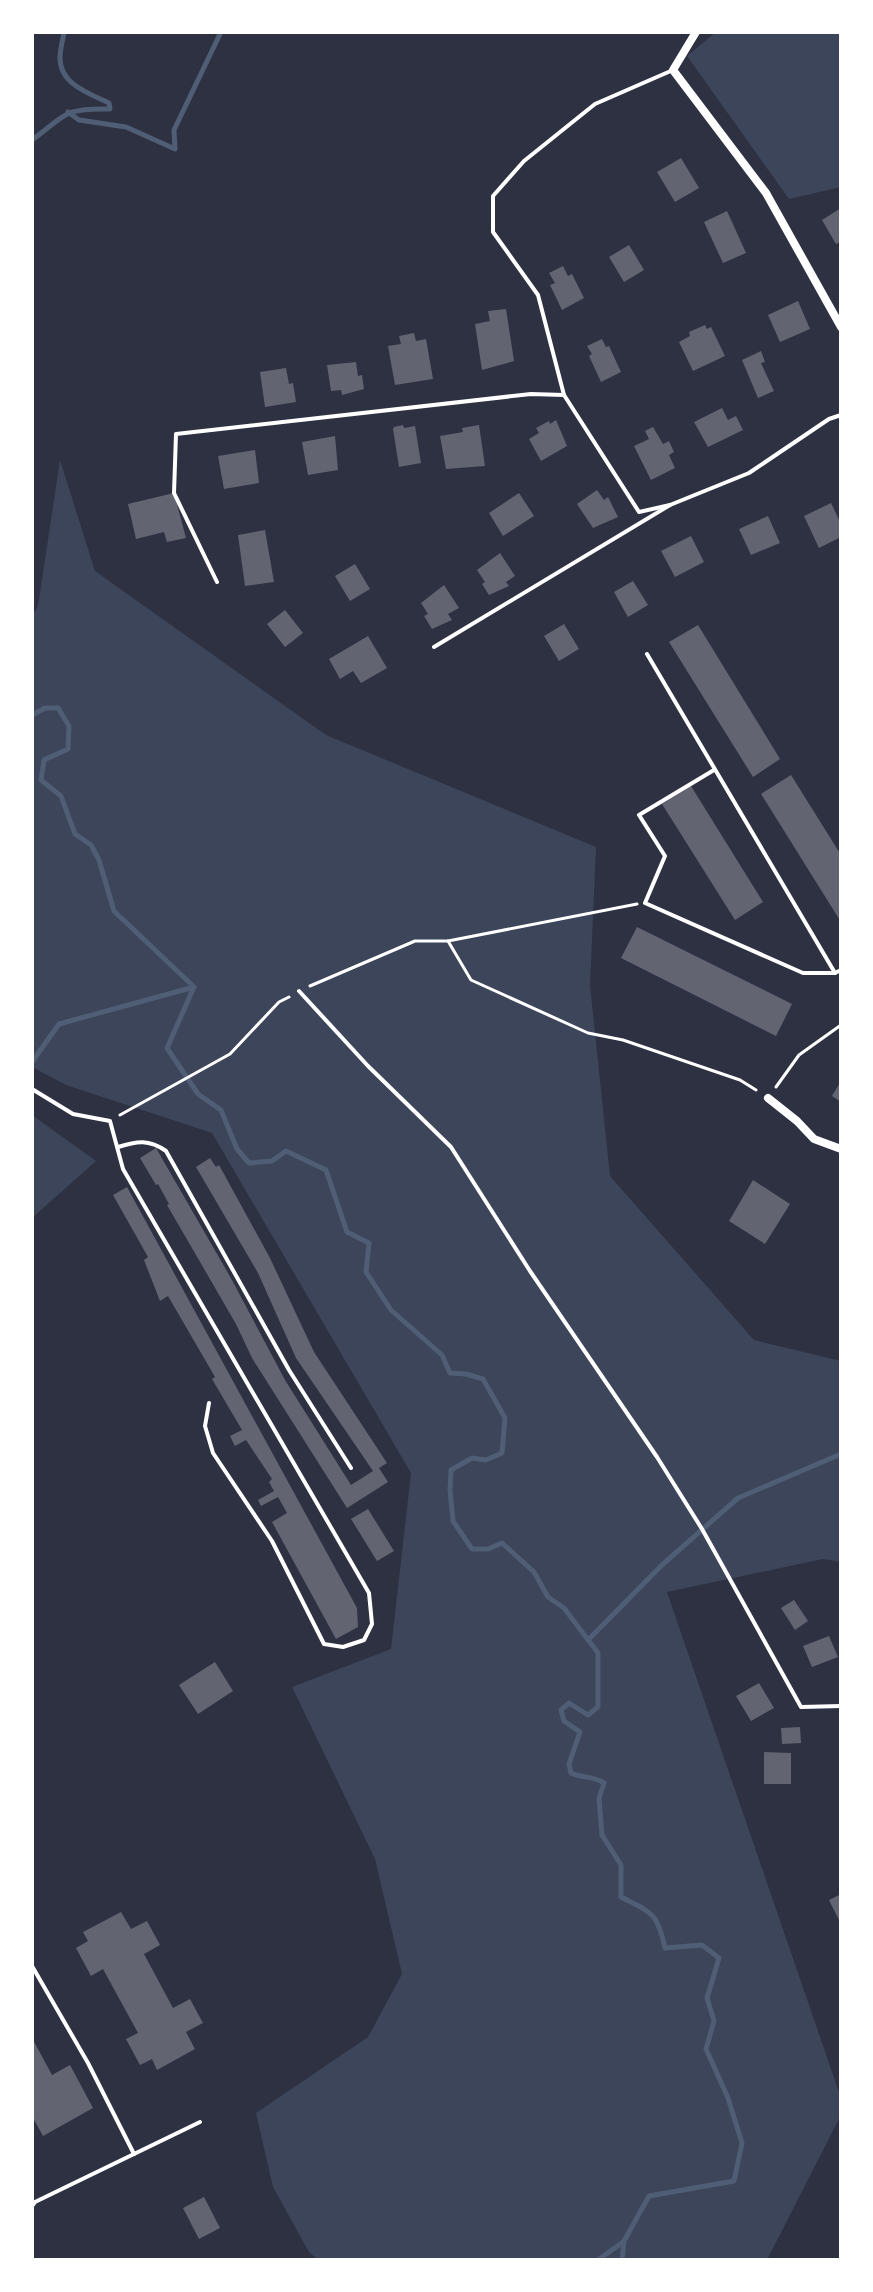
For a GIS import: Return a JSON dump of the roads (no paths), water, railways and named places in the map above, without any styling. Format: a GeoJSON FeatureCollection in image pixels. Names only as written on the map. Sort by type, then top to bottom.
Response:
{"type":"FeatureCollection","features":[{"type":"Feature","properties":{"kind":"street"},"geometry":{"type":"LineString","coordinates":[[696,32],[673,70],[766,193],[841,327]]}},
{"type":"Feature","properties":{"kind":"street"},"geometry":{"type":"LineString","coordinates":[[768,1098],[814,1139],[841,1149]]}},
{"type":"Feature","properties":{"kind":"lane"},"geometry":{"type":"LineString","coordinates":[[670,505],[639,512],[564,395],[538,295],[493,232],[493,196],[524,161],[595,104],[673,70]]}},
{"type":"Feature","properties":{"kind":"lane"},"geometry":{"type":"LineString","coordinates":[[217,582],[174,493],[176,434],[531,394],[564,395]]}},
{"type":"Feature","properties":{"kind":"lane"},"geometry":{"type":"LineString","coordinates":[[434,647],[670,505],[749,473],[829,419],[841,415]]}},
{"type":"Feature","properties":{"kind":"lane"},"geometry":{"type":"LineString","coordinates":[[647,654],[835,973]]}},
{"type":"Feature","properties":{"kind":"lane"},"geometry":{"type":"LineString","coordinates":[[714,770],[639,815],[665,856],[645,903],[803,973],[835,973],[841,970]]}},
{"type":"Feature","properties":{"kind":"lane"},"geometry":{"type":"LineString","coordinates":[[299,991],[368,1066],[451,1147],[702,1529],[801,1707],[841,1706]]}},
{"type":"Feature","properties":{"kind":"lane"},"geometry":{"type":"LineString","coordinates":[[32,1089],[73,1114],[110,1121],[123,1169],[369,1593],[372,1624],[364,1640],[343,1647],[324,1644],[315,1631],[272,1541],[213,1453],[205,1426],[209,1403]]}},
{"type":"Feature","properties":{"kind":"lane"},"geometry":{"type":"LineString","coordinates":[[118,1147],[138,1141],[154,1143],[166,1151],[289,1370],[351,1468]]}},
{"type":"Feature","properties":{"kind":"lane"},"geometry":{"type":"LineString","coordinates":[[32,1966],[88,2063],[134,2154]]}},
{"type":"Feature","properties":{"kind":"lane"},"geometry":{"type":"LineString","coordinates":[[33,2201],[200,2122]]}},
{"type":"Feature","properties":{"kind":"waterway"},"geometry":{"type":"LineString","coordinates":[[32,140],[67,114],[110,109],[109,103],[84,91],[65,75],[60,58],[64,32]]}},
{"type":"Feature","properties":{"kind":"waterway"},"geometry":{"type":"LineString","coordinates":[[68,112],[79,120],[126,127],[175,149],[174,130],[221,32]]}},
{"type":"Feature","properties":{"kind":"waterway"},"geometry":{"type":"LineString","coordinates":[[32,715],[45,708],[58,708],[69,726],[68,749],[44,760],[41,780],[61,796],[75,834],[91,845],[99,860],[114,911],[194,987],[167,1048],[198,1094],[221,1110],[237,1149],[249,1163],[272,1161],[286,1151],[326,1170],[347,1232],[369,1243],[366,1272],[391,1310],[442,1355],[450,1373],[483,1379],[505,1418],[502,1453],[486,1460],[472,1458],[451,1470],[453,1521],[472,1549],[488,1549],[502,1543],[534,1572],[548,1597],[564,1608],[598,1653],[598,1707],[588,1715],[569,1703],[561,1710],[564,1721],[580,1732],[569,1764],[571,1773],[604,1783],[599,1798],[602,1835],[621,1865],[621,1897],[652,1915],[665,1948],[702,1945],[719,1958],[707,1998],[714,2021],[706,2049],[728,2098],[742,2143],[734,2181],[649,2196],[624,2241],[622,2260]]}},
{"type":"Feature","properties":{"kind":"waterway"},"geometry":{"type":"LineString","coordinates":[[32,1062],[59,1024],[194,987]]}},
{"type":"Feature","properties":{"kind":"waterway"},"geometry":{"type":"LineString","coordinates":[[588,1640],[662,1565],[738,1498],[841,1454]]}},
{"type":"Feature","properties":{"kind":"waterway"},"geometry":{"type":"LineString","coordinates":[[598,2260],[623,2242]]}}]}
